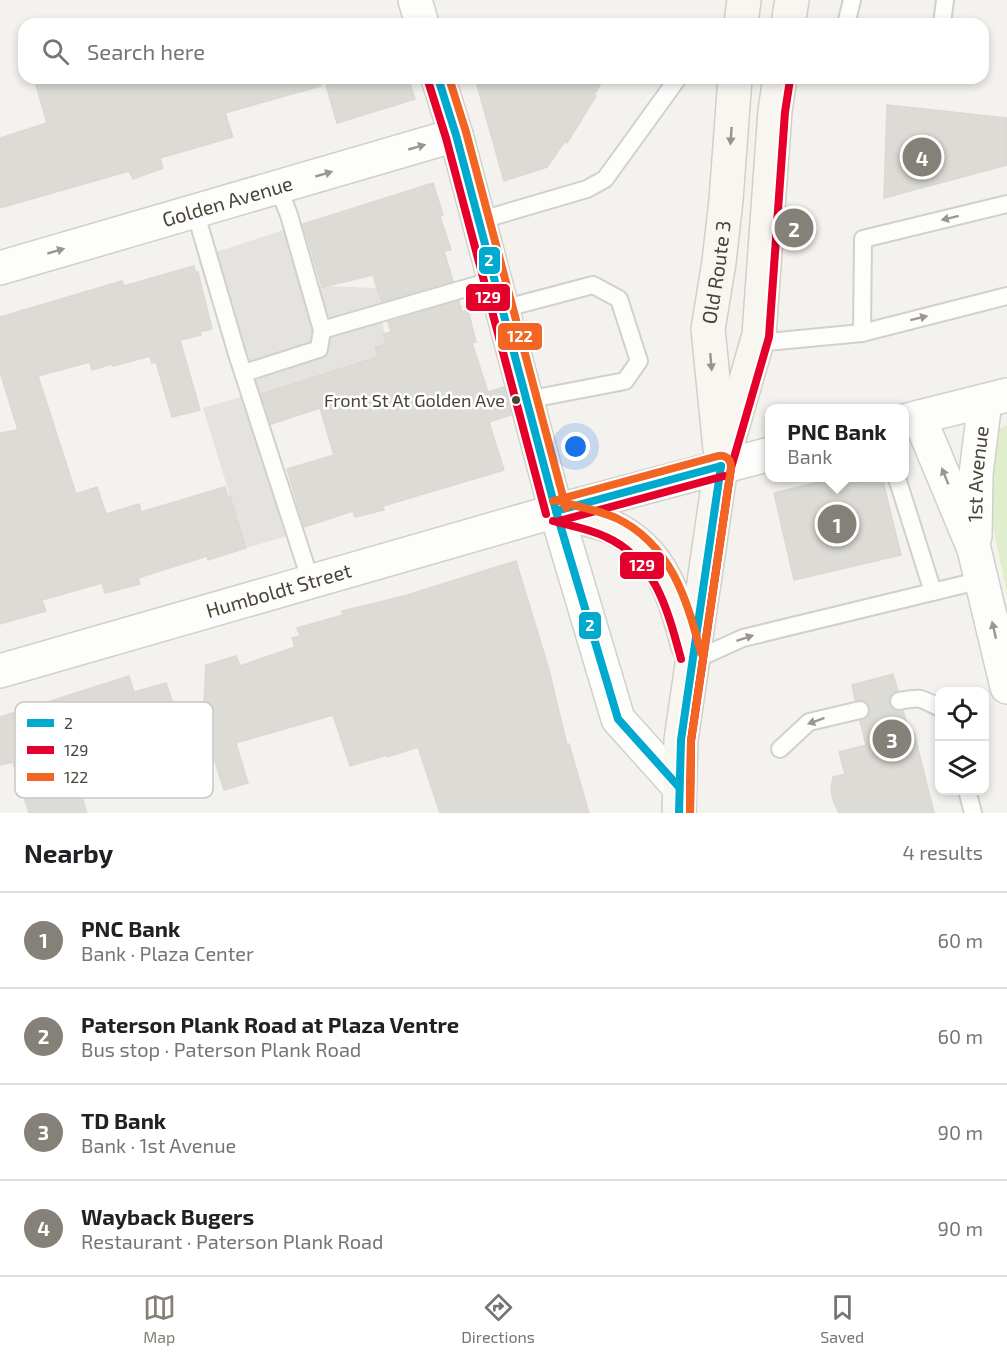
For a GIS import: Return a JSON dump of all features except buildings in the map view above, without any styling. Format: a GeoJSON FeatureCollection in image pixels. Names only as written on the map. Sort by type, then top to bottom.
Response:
{"type":"FeatureCollection","features":[{"type":"Feature","properties":{"kind":"main road"},"geometry":{"type":"LineString","coordinates":[[742,18],[744,0]]}},
{"type":"Feature","properties":{"kind":"main road"},"geometry":{"type":"LineString","coordinates":[[789,18],[792,0]]}},
{"type":"Feature","properties":{"kind":"main road","name":"Old Route 3"},"geometry":{"type":"LineString","coordinates":[[722,466],[708,329],[725,211],[735,84]]}},
{"type":"Feature","properties":{"kind":"main road"},"geometry":{"type":"LineString","coordinates":[[751,84],[775,111]]}},
{"type":"Feature","properties":{"kind":"main road"},"geometry":{"type":"LineString","coordinates":[[679,800],[681,740],[722,466],[759,335],[775,111],[779,84]]}},
{"type":"Feature","properties":{"kind":"main road"},"geometry":{"type":"LineString","coordinates":[[556,511],[613,528],[633,540],[655,561],[676,601],[692,661]]}},
{"type":"Feature","properties":{"kind":"street"},"geometry":{"type":"LineString","coordinates":[[415,0],[420,18]]}},
{"type":"Feature","properties":{"kind":"street"},"geometry":{"type":"LineString","coordinates":[[440,84],[456,135],[556,511],[618,719],[679,800]]}},
{"type":"Feature","properties":{"kind":"street","name":"Golden Avenue"},"geometry":{"type":"LineString","coordinates":[[0,268],[456,135]]}},
{"type":"Feature","properties":{"kind":"street"},"geometry":{"type":"LineString","coordinates":[[912,419],[996,398]]}},
{"type":"Feature","properties":{"kind":"street","name":"1st Avenue"},"geometry":{"type":"LineString","coordinates":[[978,565],[976,474],[996,398]]}},
{"type":"Feature","properties":{"kind":"street","name":"1st Avenue"},"geometry":{"type":"LineString","coordinates":[[912,419],[978,565],[1007,687]]}},
{"type":"Feature","properties":{"kind":"street","name":"Humboldt Street"},"geometry":{"type":"LineString","coordinates":[[0,671],[556,511],[765,455]]}},
{"type":"Feature","properties":{"kind":"lane"},"geometry":{"type":"LineString","coordinates":[[848,18],[852,0]]}},
{"type":"Feature","properties":{"kind":"lane"},"geometry":{"type":"LineString","coordinates":[[943,18],[945,0]]}},
{"type":"Feature","properties":{"kind":"lane"},"geometry":{"type":"LineString","coordinates":[[478,220],[587,189],[605,179],[674,84]]}},
{"type":"Feature","properties":{"kind":"lane"},"geometry":{"type":"LineString","coordinates":[[244,373],[319,349],[322,330],[278,187]]}},
{"type":"Feature","properties":{"kind":"lane"},"geometry":{"type":"LineString","coordinates":[[862,333],[863,239],[1007,204]]}},
{"type":"Feature","properties":{"kind":"lane"},"geometry":{"type":"LineString","coordinates":[[195,211],[311,582]]}},
{"type":"Feature","properties":{"kind":"lane"},"geometry":{"type":"LineString","coordinates":[[322,330],[498,294],[592,285],[619,299],[639,361],[625,381],[526,400]]}},
{"type":"Feature","properties":{"kind":"lane"},"geometry":{"type":"LineString","coordinates":[[757,343],[862,333],[1007,296]]}},
{"type":"Feature","properties":{"kind":"lane"},"geometry":{"type":"LineString","coordinates":[[899,482],[933,592]]}},
{"type":"Feature","properties":{"kind":"lane"},"geometry":{"type":"LineString","coordinates":[[692,661],[743,638],[933,592],[978,565]]}},
{"type":"Feature","properties":{"kind":"lane"},"geometry":{"type":"LineString","coordinates":[[899,701],[914,697],[935,706]]}},
{"type":"Feature","properties":{"kind":"lane"},"geometry":{"type":"LineString","coordinates":[[780,749],[809,722],[860,710]]}},
{"type":"Feature","properties":{"kind":"lane"},"geometry":{"type":"LineString","coordinates":[[968,795],[973,813]]}},
{"type":"Feature","properties":{"kind":"green space"},"geometry":{"type":"Polygon","coordinates":[[[1007,425],[1007,593],[986,494],[998,429],[1007,425]]]}},
{"type":"Feature","properties":{"kind":"shaded area"},"geometry":{"type":"Polygon","coordinates":[[[302,224],[320,286],[377,288],[386,344],[378,357],[256,395],[300,532],[246,548],[203,408],[241,397],[198,258],[302,224]]]}},
{"type":"Feature","properties":{"kind":"transit line","name":"129"},"geometry":{"type":"LineString","coordinates":[[429,84],[446,138],[546,514]]}},
{"type":"Feature","properties":{"kind":"transit line","name":"2"},"geometry":{"type":"LineString","coordinates":[[440,84],[456,135],[556,511],[618,719],[679,787]]}},
{"type":"Feature","properties":{"kind":"transit line","name":"122"},"geometry":{"type":"LineString","coordinates":[[451,84],[466,132],[566,508]]}},
{"type":"Feature","properties":{"kind":"transit line","name":"129"},"geometry":{"type":"LineString","coordinates":[[690,813],[691,741],[731,468],[769,337],[785,112],[789,84]]}},
{"type":"Feature","properties":{"kind":"transit line","name":"122"},"geometry":{"type":"LineString","coordinates":[[553,501],[718,456],[726,457],[730,462],[731,468],[691,741],[690,813]]}},
{"type":"Feature","properties":{"kind":"transit line","name":"2"},"geometry":{"type":"LineString","coordinates":[[556,511],[721,466]]}},
{"type":"Feature","properties":{"kind":"transit line","name":"2"},"geometry":{"type":"LineString","coordinates":[[679,813],[681,740],[721,466]]}},
{"type":"Feature","properties":{"kind":"transit line","name":"129"},"geometry":{"type":"LineString","coordinates":[[559,521],[724,476]]}},
{"type":"Feature","properties":{"kind":"transit line","name":"122"},"geometry":{"type":"LineString","coordinates":[[559,501],[616,518],[635,529],[651,543],[674,575],[690,613],[701,653]]}},
{"type":"Feature","properties":{"kind":"transit line","name":"129"},"geometry":{"type":"LineString","coordinates":[[553,521],[600,534],[623,547],[637,559],[657,588],[671,623],[681,659]]}},
{"type":"Feature","properties":{"kind":"place","name":"Wayback Bugers"},"geometry":{"type":"Point","coordinates":[922,157]}},
{"type":"Feature","properties":{"kind":"place","name":"Paterson Plank Road at Plaza Ventre"},"geometry":{"type":"Point","coordinates":[794,228]}},
{"type":"Feature","properties":{"kind":"place","name":"Front St At Golden Ave"},"geometry":{"type":"Point","coordinates":[516,400]}},
{"type":"Feature","properties":{"kind":"place","name":"PNC Bank"},"geometry":{"type":"Point","coordinates":[837,524]}},
{"type":"Feature","properties":{"kind":"place","name":"TD Bank"},"geometry":{"type":"Point","coordinates":[892,739]}}]}
